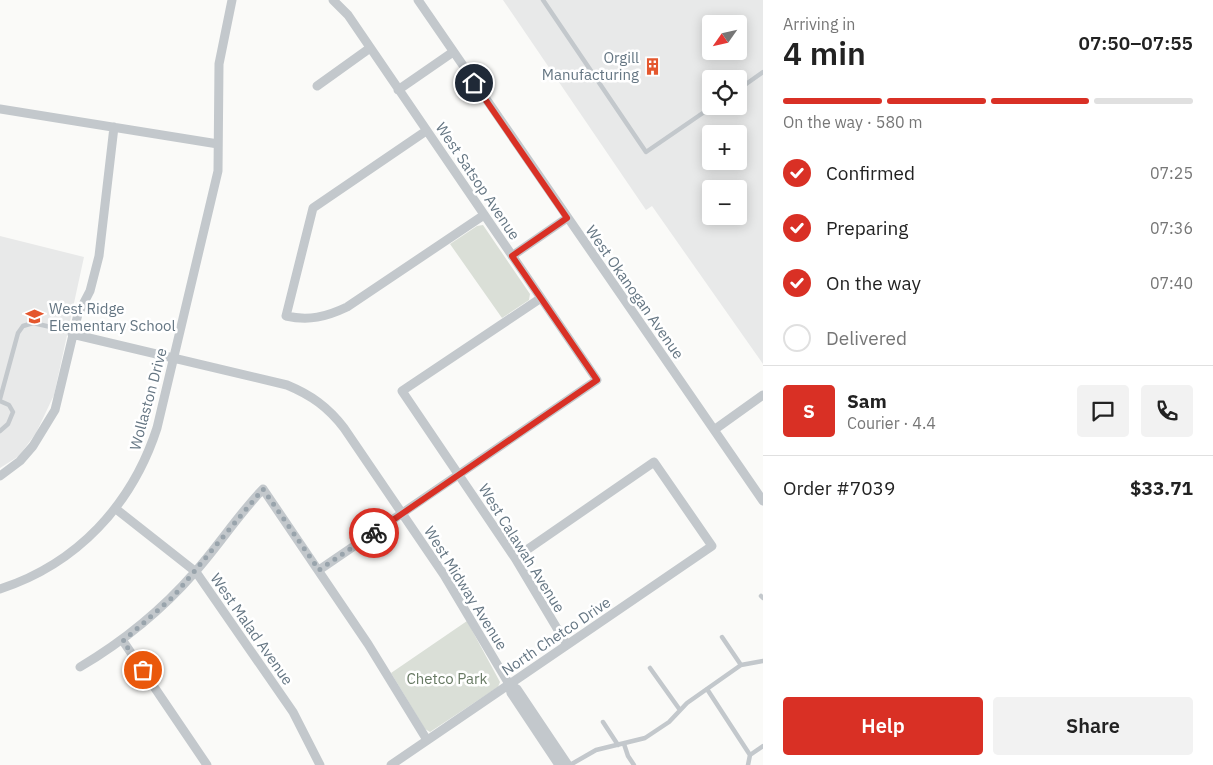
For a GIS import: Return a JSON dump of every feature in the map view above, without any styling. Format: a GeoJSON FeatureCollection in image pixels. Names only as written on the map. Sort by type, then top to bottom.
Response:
{"type":"FeatureCollection","features":[{"type":"Feature","properties":{"kind":"street","name":"Wollaston Drive"},"geometry":{"type":"LineString","coordinates":[[0,589],[35,575],[64,558],[92,536],[116,509],[145,462],[156,428],[218,171],[219,64],[232,0]]}},
{"type":"Feature","properties":{"kind":"street","name":"West Satsop Avenue"},"geometry":{"type":"LineString","coordinates":[[333,0],[348,15],[597,380],[459,474]]}},
{"type":"Feature","properties":{"kind":"street","name":"West Okanogan Avenue"},"geometry":{"type":"LineString","coordinates":[[418,0],[763,501]]}},
{"type":"Feature","properties":{"kind":"street"},"geometry":{"type":"LineString","coordinates":[[317,86],[370,48]]}},
{"type":"Feature","properties":{"kind":"street"},"geometry":{"type":"LineString","coordinates":[[398,90],[453,52]]}},
{"type":"Feature","properties":{"kind":"street"},"geometry":{"type":"LineString","coordinates":[[0,109],[218,144]]}},
{"type":"Feature","properties":{"kind":"street"},"geometry":{"type":"LineString","coordinates":[[0,476],[20,461],[33,446],[55,410],[72,333],[78,314],[90,291],[99,256],[114,127]]}},
{"type":"Feature","properties":{"kind":"street"},"geometry":{"type":"LineString","coordinates":[[426,131],[313,208],[286,316],[311,319],[334,313],[347,307],[484,215]]}},
{"type":"Feature","properties":{"kind":"street"},"geometry":{"type":"LineString","coordinates":[[512,256],[567,218]]}},
{"type":"Feature","properties":{"kind":"street","name":"West Calawah Avenue"},"geometry":{"type":"LineString","coordinates":[[541,298],[402,391],[515,558],[566,645]]}},
{"type":"Feature","properties":{"kind":"street","name":"West Midway Avenue"},"geometry":{"type":"LineString","coordinates":[[72,333],[287,385],[314,398],[330,411],[344,428],[455,591],[509,684],[511,693],[559,765]]}},
{"type":"Feature","properties":{"kind":"street"},"geometry":{"type":"LineString","coordinates":[[714,430],[763,395]]}},
{"type":"Feature","properties":{"kind":"street","name":"North Chetco Drive"},"geometry":{"type":"LineString","coordinates":[[391,765],[712,546],[654,462],[515,558]]}},
{"type":"Feature","properties":{"kind":"street"},"geometry":{"type":"LineString","coordinates":[[319,570],[459,474]]}},
{"type":"Feature","properties":{"kind":"street"},"geometry":{"type":"LineString","coordinates":[[80,667],[123,641],[155,615],[196,572],[263,489],[368,644],[427,740]]}},
{"type":"Feature","properties":{"kind":"street","name":"West Malad Avenue"},"geometry":{"type":"LineString","coordinates":[[116,509],[196,572],[294,712],[320,765]]}},
{"type":"Feature","properties":{"kind":"street"},"geometry":{"type":"LineString","coordinates":[[123,641],[207,765]]}},
{"type":"Feature","properties":{"kind":"street","name":"West Midway Avenue"},"geometry":{"type":"LineString","coordinates":[[509,684],[517,689],[569,765]]}},
{"type":"Feature","properties":{"kind":"lane"},"geometry":{"type":"LineString","coordinates":[[543,0],[646,152],[702,114]]}},
{"type":"Feature","properties":{"kind":"lane"},"geometry":{"type":"LineString","coordinates":[[747,83],[763,72]]}},
{"type":"Feature","properties":{"kind":"lane"},"geometry":{"type":"LineString","coordinates":[[0,431],[8,424],[13,412],[9,405],[0,400],[18,333],[22,326],[33,323],[72,333]]}},
{"type":"Feature","properties":{"kind":"lane"},"geometry":{"type":"LineString","coordinates":[[722,637],[741,665]]}},
{"type":"Feature","properties":{"kind":"lane"},"geometry":{"type":"LineString","coordinates":[[569,765],[588,753],[645,738],[657,731],[706,689],[741,665],[763,661]]}},
{"type":"Feature","properties":{"kind":"lane"},"geometry":{"type":"LineString","coordinates":[[650,668],[680,710]]}},
{"type":"Feature","properties":{"kind":"lane"},"geometry":{"type":"LineString","coordinates":[[706,689],[750,755]]}},
{"type":"Feature","properties":{"kind":"lane"},"geometry":{"type":"LineString","coordinates":[[603,722],[618,745]]}},
{"type":"Feature","properties":{"kind":"lane"},"geometry":{"type":"LineString","coordinates":[[624,744],[628,756],[634,765]]}},
{"type":"Feature","properties":{"kind":"lane"},"geometry":{"type":"LineString","coordinates":[[748,765],[750,755],[763,746]]}},
{"type":"Feature","properties":{"kind":"shaded area"},"geometry":{"type":"Polygon","coordinates":[[[503,0],[763,0],[763,364],[652,206],[646,210],[503,0]]]}},
{"type":"Feature","properties":{"kind":"shaded area","name":"West Ridge Elementary School"},"geometry":{"type":"Polygon","coordinates":[[[0,236],[84,257],[54,395],[36,433],[19,456],[0,468],[0,236]]]}},
{"type":"Feature","properties":{"kind":"green space"},"geometry":{"type":"Polygon","coordinates":[[[483,225],[530,294],[529,300],[502,318],[450,244],[477,226],[483,225]]]}},
{"type":"Feature","properties":{"kind":"green space","name":"Chetco Park"},"geometry":{"type":"Polygon","coordinates":[[[467,621],[500,682],[498,687],[430,732],[425,729],[391,673],[467,621]]]}},
{"type":"Feature","properties":{"kind":"way so far"},"geometry":{"type":"LineString","coordinates":[[143,670],[123,641],[155,615],[173,597],[196,572],[252,500],[263,489],[319,570],[374,533]]}},
{"type":"Feature","properties":{"kind":"place","name":"Orgill Manufacturing"},"geometry":{"type":"Point","coordinates":[653,66]}},
{"type":"Feature","properties":{"kind":"place","name":"West Ridge Elementary School"},"geometry":{"type":"Point","coordinates":[35,317]}},
{"type":"Feature","properties":{"kind":"route"},"geometry":{"type":"LineString","coordinates":[[374,533],[597,380],[512,256],[567,218],[474,83]]}}]}
